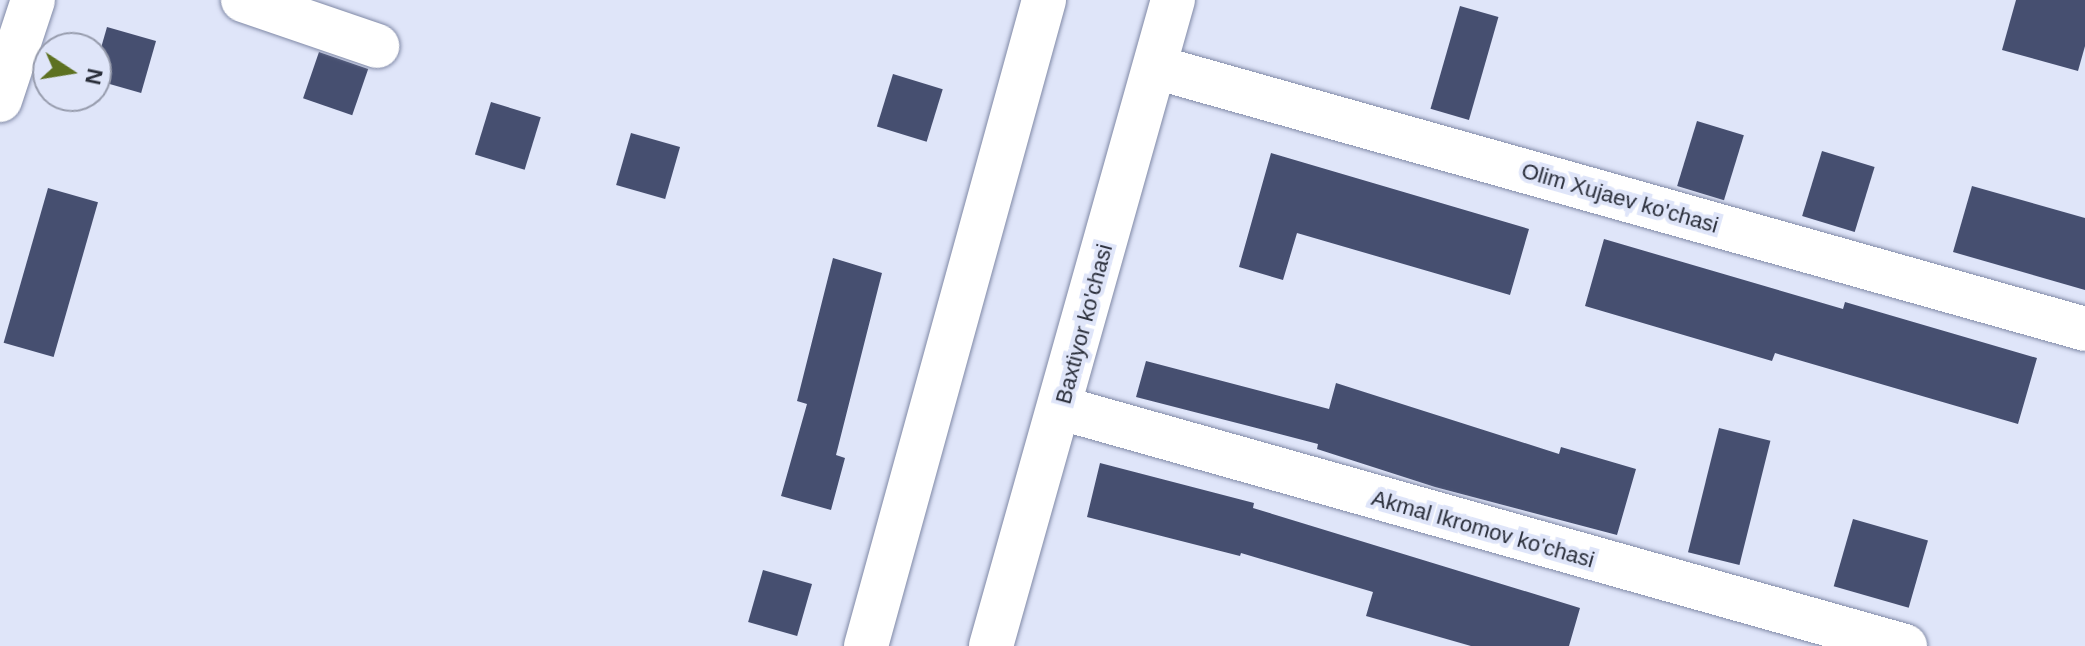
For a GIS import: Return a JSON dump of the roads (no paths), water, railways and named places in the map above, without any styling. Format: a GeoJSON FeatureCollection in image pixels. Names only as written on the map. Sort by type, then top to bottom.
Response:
{"type":"FeatureCollection","features":[{"type":"Feature","properties":{"kind":"street"},"geometry":{"type":"LineString","coordinates":[[0,100],[33,0]]}},
{"type":"Feature","properties":{"kind":"street"},"geometry":{"type":"LineString","coordinates":[[243,0],[377,46]]}},
{"type":"Feature","properties":{"kind":"street"},"geometry":{"type":"LineString","coordinates":[[866,646],[1044,0]]}},
{"type":"Feature","properties":{"kind":"street","name":"Baxtiyor ko'chasi"},"geometry":{"type":"LineString","coordinates":[[991,646],[1061,408],[1173,0]]}},
{"type":"Feature","properties":{"kind":"street","name":"Olim Xujaev ko'chasi"},"geometry":{"type":"LineString","coordinates":[[1155,67],[2085,329]]}},
{"type":"Feature","properties":{"kind":"street","name":"Akmal Ikromov ko'chasi"},"geometry":{"type":"LineString","coordinates":[[1061,408],[1905,646]]}}]}
